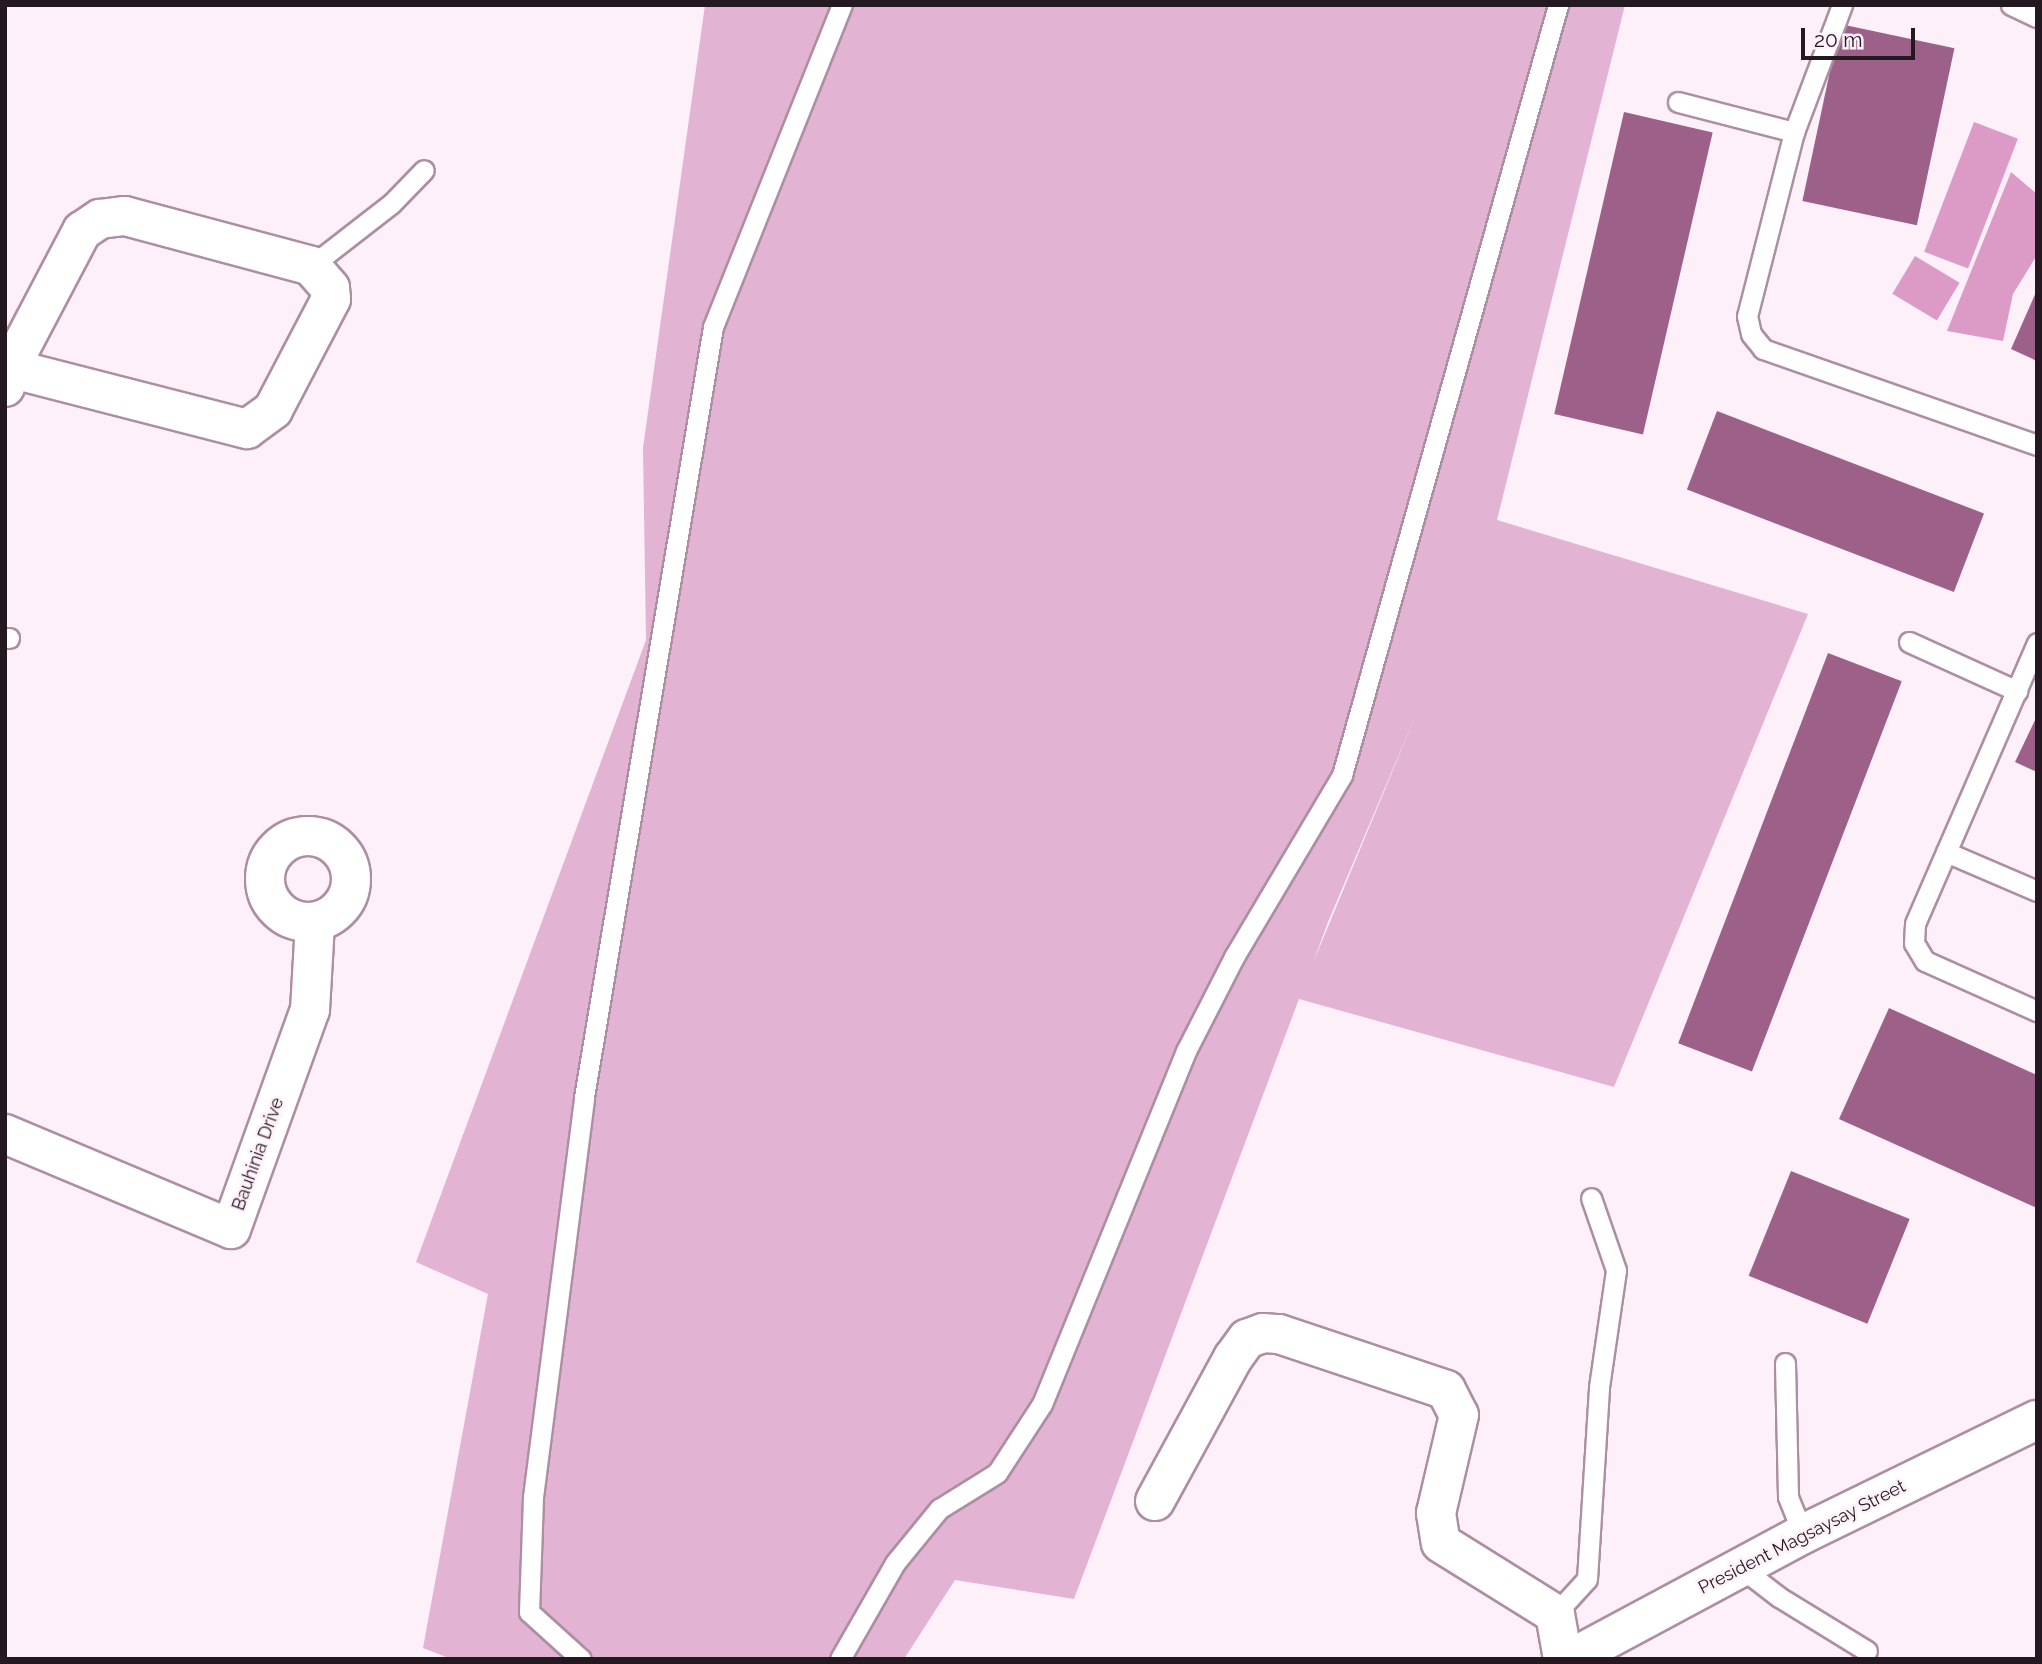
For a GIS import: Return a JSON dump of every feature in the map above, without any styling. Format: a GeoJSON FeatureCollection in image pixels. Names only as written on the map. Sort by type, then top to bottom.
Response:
{"type":"FeatureCollection","features":[{"type":"Feature","properties":{"kind":"street"},"geometry":{"type":"LineString","coordinates":[[125,216],[312,266],[326,279],[331,299],[273,410],[247,429],[8,377],[82,230],[100,219],[125,216]]}},
{"type":"Feature","properties":{"kind":"street","name":"Bauhinia Drive"},"geometry":{"type":"LineString","coordinates":[[5,1134],[231,1229],[310,1010],[315,923]]}},
{"type":"Feature","properties":{"kind":"street"},"geometry":{"type":"LineString","coordinates":[[1154,1501],[1233,1358],[1247,1339],[1279,1334],[1446,1390],[1459,1415],[1436,1513],[1441,1543],[1555,1614],[1563,1659]]}},
{"type":"Feature","properties":{"kind":"street","name":"President Magsaysay Street"},"geometry":{"type":"LineString","coordinates":[[1570,1659],[1803,1534],[2037,1420]]}},
{"type":"Feature","properties":{"kind":"lane"},"geometry":{"type":"LineString","coordinates":[[581,1659],[529,1612],[533,1497],[584,1097],[713,327],[842,5]]}},
{"type":"Feature","properties":{"kind":"lane"},"geometry":{"type":"LineString","coordinates":[[840,1659],[895,1563],[939,1509],[997,1473],[1042,1404],[1186,1051],[1234,957],[1342,775],[1559,5]]}},
{"type":"Feature","properties":{"kind":"lane"},"geometry":{"type":"LineString","coordinates":[[1842,5],[1794,132],[1747,316],[1751,334],[1763,349],[2037,444]]}},
{"type":"Feature","properties":{"kind":"lane"},"geometry":{"type":"LineString","coordinates":[[2011,5],[2037,18]]}},
{"type":"Feature","properties":{"kind":"lane"},"geometry":{"type":"LineString","coordinates":[[1678,102],[1794,132]]}},
{"type":"Feature","properties":{"kind":"lane"},"geometry":{"type":"LineString","coordinates":[[312,266],[391,204],[424,170]]}},
{"type":"Feature","properties":{"kind":"lane"},"geometry":{"type":"LineString","coordinates":[[1909,642],[2017,691]]}},
{"type":"Feature","properties":{"kind":"lane"},"geometry":{"type":"LineString","coordinates":[[2037,643],[1915,924],[1916,953],[1925,961],[2037,1011]]}},
{"type":"Feature","properties":{"kind":"lane"},"geometry":{"type":"LineString","coordinates":[[1946,852],[2037,891]]}},
{"type":"Feature","properties":{"kind":"lane"},"geometry":{"type":"LineString","coordinates":[[1555,1614],[1587,1579],[1600,1387],[1616,1270],[1591,1198]]}},
{"type":"Feature","properties":{"kind":"lane"},"geometry":{"type":"LineString","coordinates":[[1784,1363],[1788,1497],[1803,1534]]}},
{"type":"Feature","properties":{"kind":"lane"},"geometry":{"type":"LineString","coordinates":[[1740,1567],[1779,1597],[1867,1651]]}},
{"type":"Feature","properties":{"kind":"shaded area"},"geometry":{"type":"Polygon","coordinates":[[[705,5],[1625,5],[1497,520],[1808,614],[1614,1087],[1299,999],[1074,1599],[955,1580],[904,1659],[451,1659],[423,1648],[488,1294],[416,1262],[646,640],[643,448],[705,5]],[[1417,712],[1328,922],[1313,963],[1417,712]]]}},
{"type":"Feature","properties":{"kind":"shaded area"},"geometry":{"type":"Polygon","coordinates":[[[1974,122],[2018,139],[1968,269],[1924,252],[1974,122]]]}},
{"type":"Feature","properties":{"kind":"shaded area"},"geometry":{"type":"Polygon","coordinates":[[[2011,172],[2037,194],[2037,255],[2013,294],[2003,341],[1947,331],[2011,172]]]}},
{"type":"Feature","properties":{"kind":"shaded area"},"geometry":{"type":"Polygon","coordinates":[[[1915,256],[1960,283],[1937,320],[1892,294],[1915,256]]]}},
{"type":"Feature","properties":{"kind":"building"},"geometry":{"type":"Polygon","coordinates":[[[1840,24],[1954,48],[1917,225],[1802,201],[1840,24]]]}},
{"type":"Feature","properties":{"kind":"building"},"geometry":{"type":"Polygon","coordinates":[[[1624,112],[1713,132],[1643,435],[1554,414],[1624,112]]]}},
{"type":"Feature","properties":{"kind":"building"},"geometry":{"type":"Polygon","coordinates":[[[2037,290],[2037,361],[2011,349],[2037,290]]]}},
{"type":"Feature","properties":{"kind":"building"},"geometry":{"type":"Polygon","coordinates":[[[1717,411],[1984,513],[1954,592],[1687,489],[1717,411]]]}},
{"type":"Feature","properties":{"kind":"building"},"geometry":{"type":"Polygon","coordinates":[[[1828,653],[1902,681],[1752,1072],[1678,1043],[1828,653]]]}},
{"type":"Feature","properties":{"kind":"building"},"geometry":{"type":"Polygon","coordinates":[[[2037,716],[2037,772],[2015,762],[2037,716]]]}},
{"type":"Feature","properties":{"kind":"building"},"geometry":{"type":"Polygon","coordinates":[[[1889,1008],[2037,1075],[2037,1208],[1839,1119],[1889,1008]]]}},
{"type":"Feature","properties":{"kind":"building"},"geometry":{"type":"Polygon","coordinates":[[[1791,1171],[1910,1219],[1867,1324],[1749,1276],[1791,1171]]]}}]}
